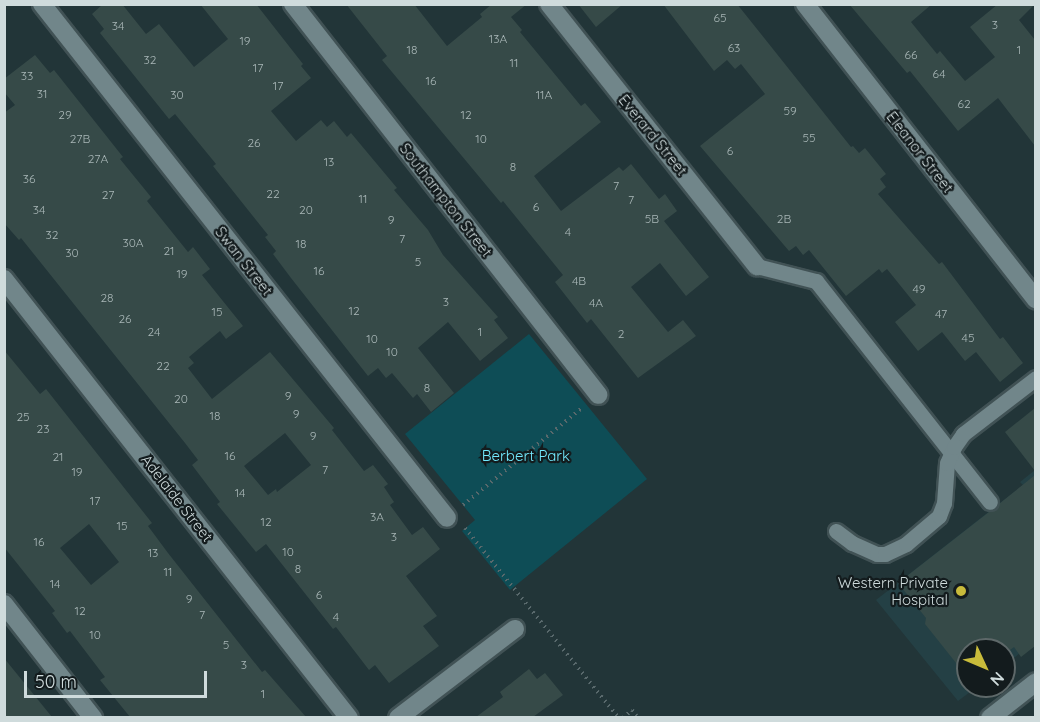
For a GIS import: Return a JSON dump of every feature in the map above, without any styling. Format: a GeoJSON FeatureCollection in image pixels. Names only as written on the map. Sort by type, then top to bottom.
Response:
{"type":"FeatureCollection","features":[{"type":"Feature","properties":{"kind":"street","name":"Swan Street"},"geometry":{"type":"LineString","coordinates":[[42,4],[450,516]]}},
{"type":"Feature","properties":{"kind":"street","name":"Southampton Street"},"geometry":{"type":"LineString","coordinates":[[293,4],[598,395]]}},
{"type":"Feature","properties":{"kind":"street","name":"Everard Street"},"geometry":{"type":"LineString","coordinates":[[549,4],[757,266]]}},
{"type":"Feature","properties":{"kind":"street","name":"Eleanor Street"},"geometry":{"type":"LineString","coordinates":[[805,4],[1035,300]]}},
{"type":"Feature","properties":{"kind":"street","name":"Adelaide Street"},"geometry":{"type":"LineString","coordinates":[[4,279],[349,717]]}},
{"type":"Feature","properties":{"kind":"street"},"geometry":{"type":"LineString","coordinates":[[4,604],[93,717]]}},
{"type":"Feature","properties":{"kind":"street"},"geometry":{"type":"LineString","coordinates":[[398,717],[515,628]]}},
{"type":"Feature","properties":{"kind":"street"},"geometry":{"type":"LineString","coordinates":[[990,717],[1035,682]]}},
{"type":"Feature","properties":{"kind":"lane"},"geometry":{"type":"LineString","coordinates":[[757,266],[816,281],[990,502]]}},
{"type":"Feature","properties":{"kind":"lane"},"geometry":{"type":"LineString","coordinates":[[837,531],[852,543],[877,554],[885,554],[906,544],[939,516],[951,453],[963,434],[1035,378]]}},
{"type":"Feature","properties":{"kind":"path"},"geometry":{"type":"LineString","coordinates":[[598,395],[450,516],[621,717],[632,710],[638,717]]}},
{"type":"Feature","properties":{"kind":"shaded area","name":"Western Private Hospital"},"geometry":{"type":"Polygon","coordinates":[[[1035,470],[1035,641],[1016,656],[1016,638],[956,638],[956,698],[962,698],[958,701],[876,600],[1023,485],[1020,482],[1035,470]]]}},
{"type":"Feature","properties":{"kind":"green space","name":"Berbert Park"},"geometry":{"type":"Polygon","coordinates":[[[529,334],[647,479],[510,590],[462,531],[475,520],[405,434],[529,334]]]}},
{"type":"Feature","properties":{"kind":"building"},"geometry":{"type":"Polygon","coordinates":[[[103,4],[122,4],[146,34],[159,24],[194,67],[228,39],[200,4],[256,4],[303,64],[301,66],[311,78],[271,111],[296,141],[321,120],[327,127],[334,121],[347,137],[351,133],[397,188],[394,190],[428,230],[443,255],[498,317],[494,320],[508,338],[480,361],[448,322],[418,348],[454,393],[431,412],[417,394],[413,398],[392,373],[386,378],[378,368],[368,376],[273,254],[276,251],[265,237],[268,235],[213,166],[216,164],[175,114],[169,119],[100,33],[104,29],[92,14],[103,4]]]}},
{"type":"Feature","properties":{"kind":"building"},"geometry":{"type":"Polygon","coordinates":[[[346,4],[414,4],[447,46],[482,17],[480,14],[492,4],[527,4],[511,17],[522,30],[520,32],[581,106],[585,103],[601,122],[534,176],[561,211],[619,167],[623,171],[631,164],[659,199],[665,194],[677,211],[664,221],[709,277],[686,296],[660,263],[631,287],[668,332],[683,320],[696,336],[638,378],[591,319],[587,323],[555,282],[563,275],[382,60],[387,56],[346,4]]]}},
{"type":"Feature","properties":{"kind":"building"},"geometry":{"type":"Polygon","coordinates":[[[578,4],[623,4],[596,27],[578,4]]]}},
{"type":"Feature","properties":{"kind":"building"},"geometry":{"type":"Polygon","coordinates":[[[663,4],[737,4],[851,147],[853,146],[859,153],[865,148],[886,174],[880,179],[886,187],[878,194],[939,264],[942,262],[1000,339],[1003,337],[1023,363],[1000,382],[976,352],[965,361],[942,332],[918,351],[895,322],[916,305],[887,269],[882,273],[879,269],[846,296],[809,250],[803,255],[796,246],[789,251],[700,146],[765,94],[741,64],[735,69],[727,60],[714,71],[663,4]]]}},
{"type":"Feature","properties":{"kind":"building"},"geometry":{"type":"Polygon","coordinates":[[[849,4],[932,4],[911,22],[937,54],[940,51],[965,81],[995,57],[970,27],[998,4],[1035,4],[1019,20],[1035,40],[1035,146],[998,98],[958,131],[910,71],[907,73],[849,4]]]}},
{"type":"Feature","properties":{"kind":"building"},"geometry":{"type":"Polygon","coordinates":[[[35,55],[50,73],[54,70],[123,157],[120,159],[151,197],[147,201],[188,252],[193,247],[210,269],[202,275],[243,326],[226,339],[220,331],[189,357],[194,363],[188,368],[212,399],[270,352],[334,428],[332,430],[364,471],[373,465],[388,484],[384,487],[394,502],[390,505],[412,535],[423,527],[440,549],[406,576],[437,616],[423,626],[439,646],[389,683],[375,665],[369,670],[336,627],[333,629],[266,544],[256,552],[217,504],[220,502],[192,465],[198,460],[185,443],[21,238],[19,240],[4,223],[4,113],[15,105],[4,92],[4,79],[35,55]],[[285,433],[244,466],[268,495],[276,489],[277,492],[311,465],[285,433]]]}},
{"type":"Feature","properties":{"kind":"building"},"geometry":{"type":"Polygon","coordinates":[[[4,350],[40,394],[46,389],[152,523],[148,526],[262,672],[265,670],[306,717],[130,717],[100,680],[105,677],[70,631],[67,633],[52,613],[55,611],[4,547],[4,350]],[[89,524],[60,548],[91,585],[119,562],[89,524]]]}},
{"type":"Feature","properties":{"kind":"building"},"geometry":{"type":"Polygon","coordinates":[[[1035,408],[1035,471],[1005,432],[1035,408]]]}},
{"type":"Feature","properties":{"kind":"building","name":"Western Private Hospital"},"geometry":{"type":"Polygon","coordinates":[[[1035,475],[1035,646],[1021,657],[1016,650],[1016,638],[956,638],[956,663],[925,624],[926,618],[898,583],[989,512],[996,510],[999,504],[1035,475]]]}},
{"type":"Feature","properties":{"kind":"building"},"geometry":{"type":"Polygon","coordinates":[[[4,658],[52,717],[4,717],[4,658]]]}},
{"type":"Feature","properties":{"kind":"building"},"geometry":{"type":"Polygon","coordinates":[[[529,669],[537,679],[545,673],[563,695],[533,717],[476,717],[503,697],[500,692],[529,669]]]}},
{"type":"Feature","properties":{"kind":"place","name":"Western Private Hospital"},"geometry":{"type":"Point","coordinates":[961,591]}}]}
